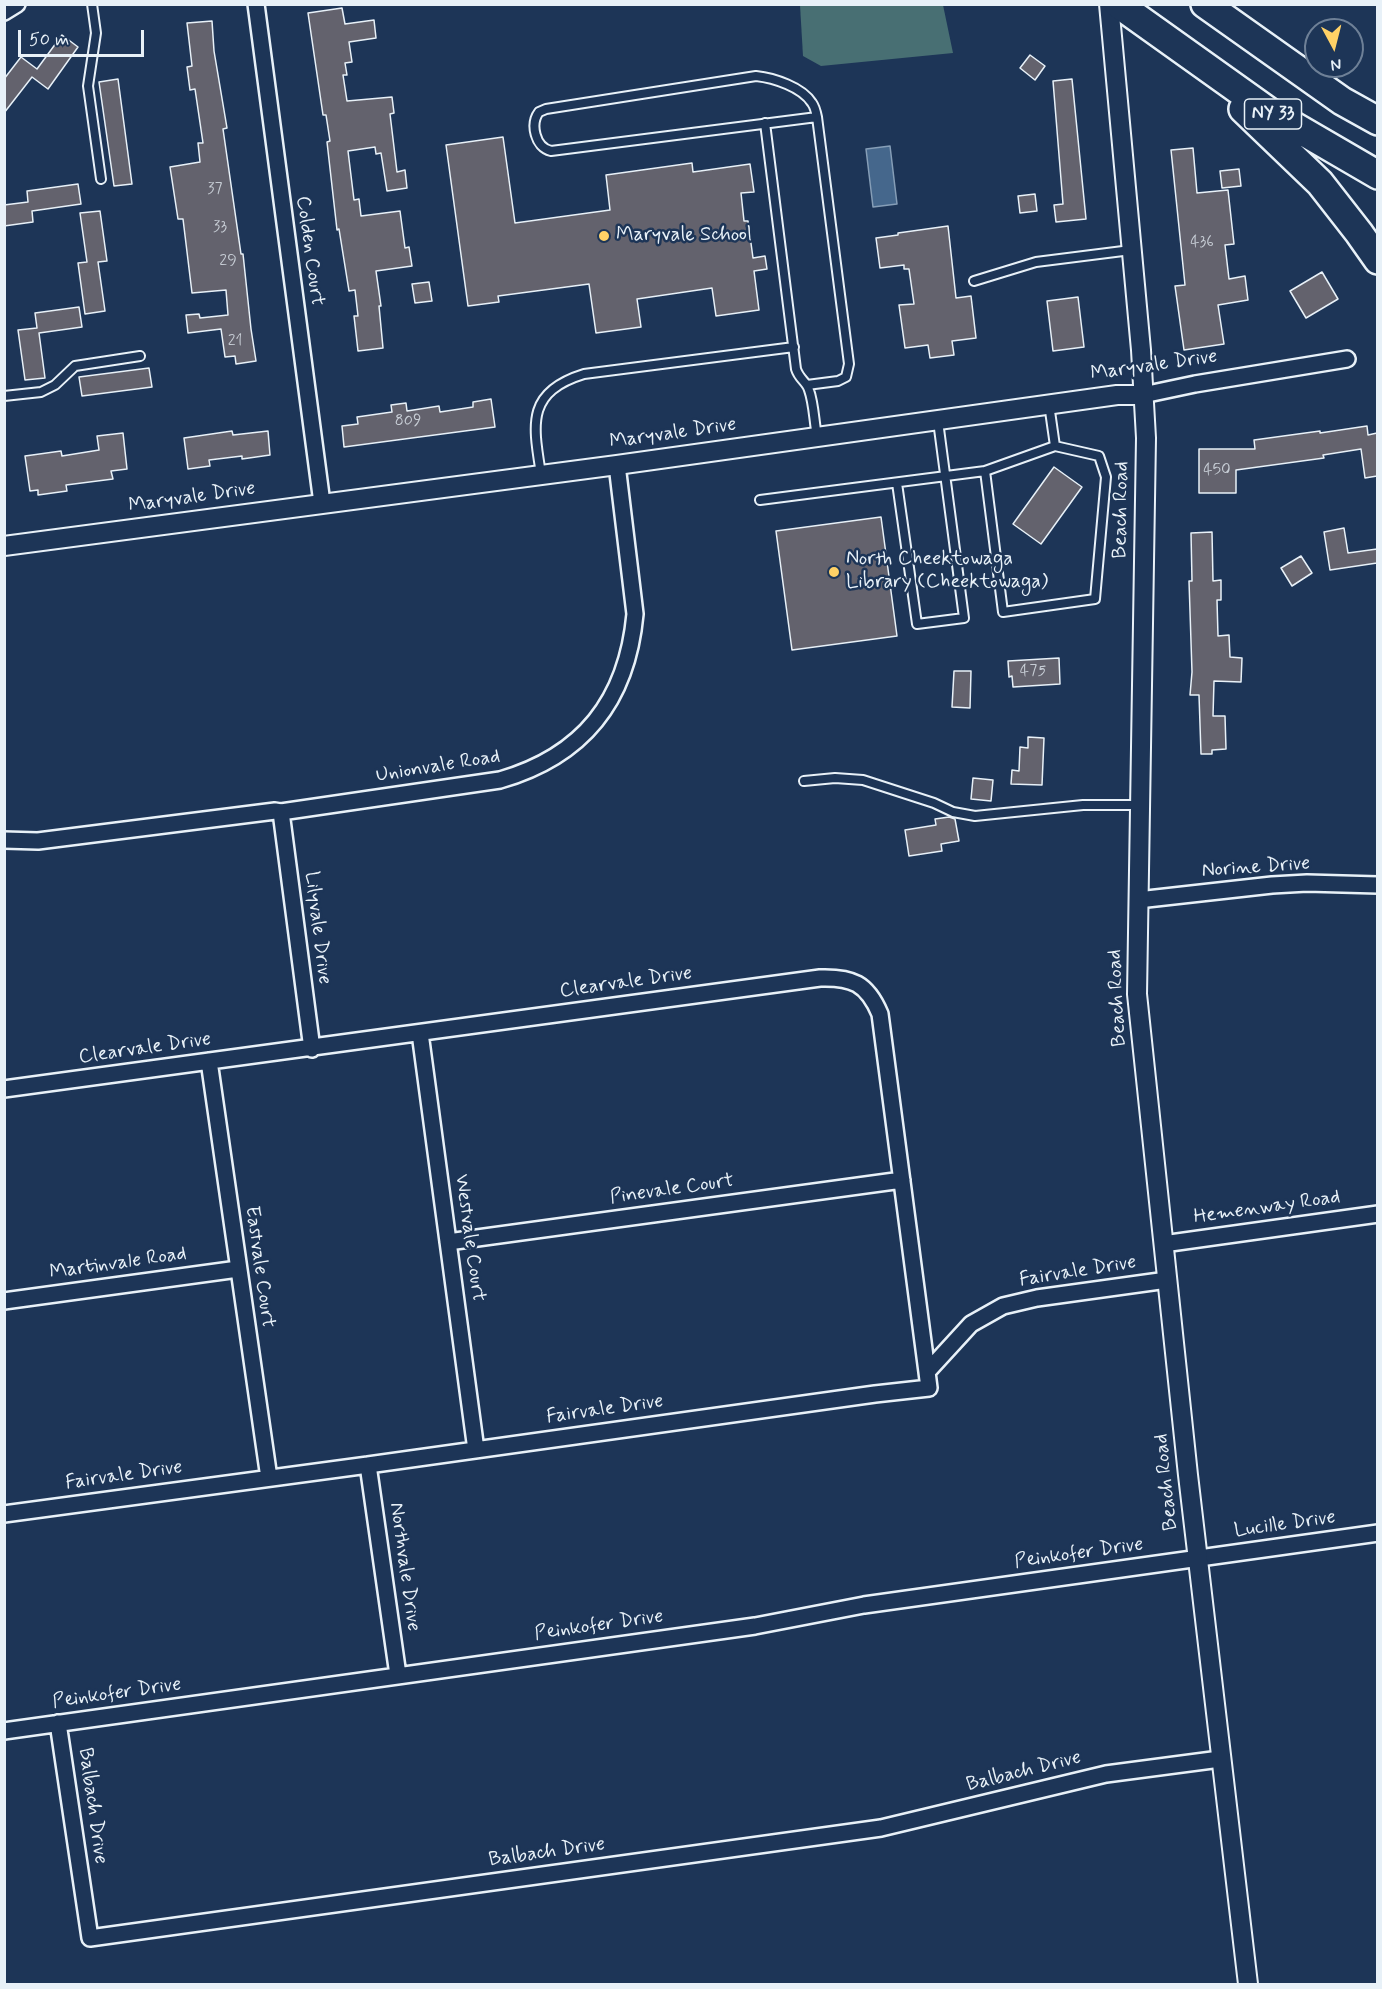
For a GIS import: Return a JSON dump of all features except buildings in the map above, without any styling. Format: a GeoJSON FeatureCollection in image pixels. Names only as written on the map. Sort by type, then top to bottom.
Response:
{"type":"FeatureCollection","features":[{"type":"Feature","properties":{"kind":"highway","name":"NY 33"},"geometry":{"type":"LineString","coordinates":[[1118,4],[1268,111],[1377,175]]}},
{"type":"Feature","properties":{"kind":"highway","name":"NY 33"},"geometry":{"type":"LineString","coordinates":[[1205,4],[1342,101],[1377,121]]}},
{"type":"Feature","properties":{"kind":"highway"},"geometry":{"type":"LineString","coordinates":[[1174,44],[1320,183],[1377,260]]}},
{"type":"Feature","properties":{"kind":"street"},"geometry":{"type":"LineString","coordinates":[[4,12],[17,4]]}},
{"type":"Feature","properties":{"kind":"street","name":"Colden Court"},"geometry":{"type":"LineString","coordinates":[[256,4],[322,503]]}},
{"type":"Feature","properties":{"kind":"street","name":"Beach Road"},"geometry":{"type":"LineString","coordinates":[[1109,4],[1146,438],[1137,994],[1198,1558],[1248,1984]]}},
{"type":"Feature","properties":{"kind":"street","name":"Maryvale Drive"},"geometry":{"type":"LineString","coordinates":[[4,546],[617,465],[1049,404],[1117,395],[1143,395],[1347,359]]}},
{"type":"Feature","properties":{"kind":"street","name":"Unionvale Road"},"geometry":{"type":"LineString","coordinates":[[4,840],[38,841],[281,812],[500,780],[546,762],[564,751],[589,730],[599,718],[618,685],[634,625],[635,614],[617,465]]}},
{"type":"Feature","properties":{"kind":"street","name":"Lilyvale Drive"},"geometry":{"type":"LineString","coordinates":[[281,812],[312,1049]]}},
{"type":"Feature","properties":{"kind":"street","name":"Norine Drive"},"geometry":{"type":"LineString","coordinates":[[1138,900],[1272,885],[1307,883],[1377,885]]}},
{"type":"Feature","properties":{"kind":"street","name":"Clearvale Drive"},"geometry":{"type":"LineString","coordinates":[[4,1089],[312,1049],[820,978],[845,978],[856,983],[869,994],[880,1014],[927,1372]]}},
{"type":"Feature","properties":{"kind":"street","name":"Westvale Court"},"geometry":{"type":"LineString","coordinates":[[420,1033],[476,1450]]}},
{"type":"Feature","properties":{"kind":"street","name":"Eastvale Court"},"geometry":{"type":"LineString","coordinates":[[209,1061],[269,1478]]}},
{"type":"Feature","properties":{"kind":"street","name":"Pinevale Court"},"geometry":{"type":"LineString","coordinates":[[448,1242],[902,1180]]}},
{"type":"Feature","properties":{"kind":"street","name":"Hemenway Road"},"geometry":{"type":"LineString","coordinates":[[1163,1244],[1377,1214]]}},
{"type":"Feature","properties":{"kind":"street","name":"Martinvale Road"},"geometry":{"type":"LineString","coordinates":[[4,1301],[238,1269]]}},
{"type":"Feature","properties":{"kind":"street","name":"Fairvale Drive"},"geometry":{"type":"LineString","coordinates":[[4,1514],[929,1388],[927,1372],[971,1324],[1003,1305],[1167,1280]]}},
{"type":"Feature","properties":{"kind":"street","name":"Northvale Drive"},"geometry":{"type":"LineString","coordinates":[[369,1466],[398,1675]]}},
{"type":"Feature","properties":{"kind":"street","name":"Lucille Drive"},"geometry":{"type":"LineString","coordinates":[[1198,1558],[1377,1533]]}},
{"type":"Feature","properties":{"kind":"street","name":"Peinkofer Drive"},"geometry":{"type":"LineString","coordinates":[[4,1731],[756,1626],[864,1605],[1198,1558]]}},
{"type":"Feature","properties":{"kind":"street","name":"Balbach Drive"},"geometry":{"type":"LineString","coordinates":[[58,1723],[90,1938],[881,1828],[1106,1774],[1221,1759]]}},
{"type":"Feature","properties":{"kind":"lane"},"geometry":{"type":"LineString","coordinates":[[92,4],[96,33],[88,86],[101,179]]}},
{"type":"Feature","properties":{"kind":"lane"},"geometry":{"type":"LineString","coordinates":[[807,385],[838,381],[846,377],[849,364],[817,117],[814,104],[806,95],[769,77],[756,76],[546,109],[538,112],[534,121],[537,139],[551,151],[817,117]]}},
{"type":"Feature","properties":{"kind":"lane"},"geometry":{"type":"LineString","coordinates":[[765,123],[797,374],[810,392],[817,437]]}},
{"type":"Feature","properties":{"kind":"lane"},"geometry":{"type":"LineString","coordinates":[[975,281],[1036,262],[1131,250]]}},
{"type":"Feature","properties":{"kind":"lane"},"geometry":{"type":"LineString","coordinates":[[541,475],[534,431],[537,412],[544,399],[563,381],[584,374],[794,347]]}},
{"type":"Feature","properties":{"kind":"lane"},"geometry":{"type":"LineString","coordinates":[[4,396],[41,392],[55,385],[75,366],[140,356]]}},
{"type":"Feature","properties":{"kind":"lane"},"geometry":{"type":"LineString","coordinates":[[1049,404],[1055,446]]}},
{"type":"Feature","properties":{"kind":"lane"},"geometry":{"type":"LineString","coordinates":[[897,483],[917,624],[964,618],[938,420]]}},
{"type":"Feature","properties":{"kind":"lane"},"geometry":{"type":"LineString","coordinates":[[760,500],[985,471],[1055,446],[1099,456],[1106,477],[1095,599],[1003,612],[985,471]]}},
{"type":"Feature","properties":{"kind":"lane"},"geometry":{"type":"LineString","coordinates":[[804,781],[836,778],[863,780],[934,803],[953,812],[975,816],[1083,805],[1140,805]]}},
{"type":"Feature","properties":{"kind":"green space"},"geometry":{"type":"Polygon","coordinates":[[[800,5],[943,5],[953,53],[821,66],[803,56],[800,5]]]}},
{"type":"Feature","properties":{"kind":"water"},"geometry":{"type":"Polygon","coordinates":[[[890,146],[897,204],[873,207],[866,149],[890,146]]]}},
{"type":"Feature","properties":{"kind":"place","name":"Maryvale School"},"geometry":{"type":"Point","coordinates":[604,236]}},
{"type":"Feature","properties":{"kind":"place","name":"North Cheektowaga Library (Cheektowaga)"},"geometry":{"type":"Point","coordinates":[834,572]}}]}
